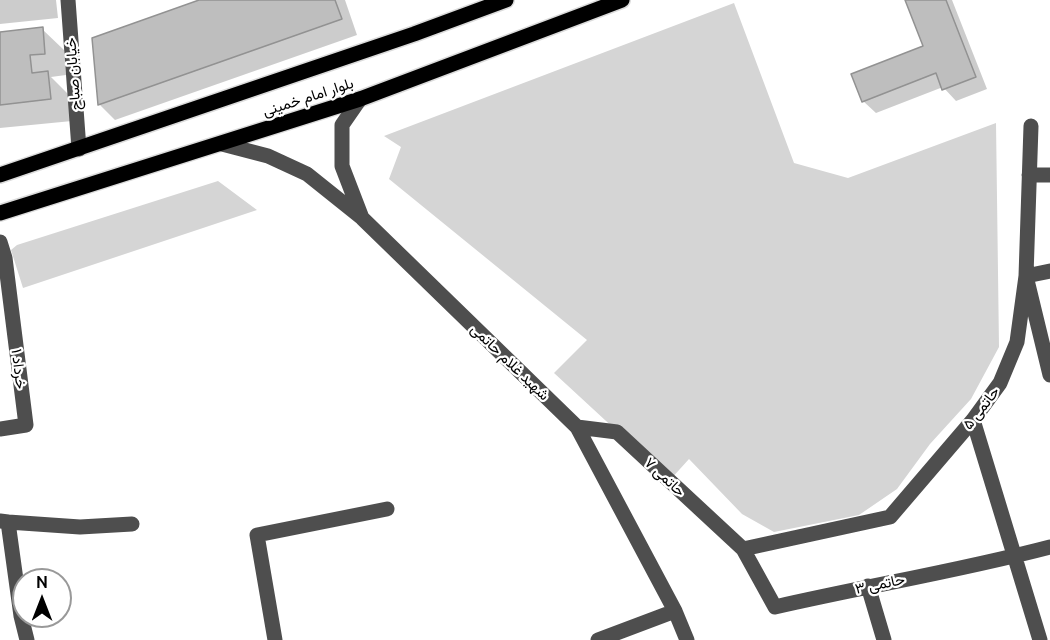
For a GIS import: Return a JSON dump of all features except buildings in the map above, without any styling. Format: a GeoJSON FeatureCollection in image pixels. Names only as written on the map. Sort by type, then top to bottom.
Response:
{"type":"FeatureCollection","features":[{"type":"Feature","properties":{"kind":"main road","name":"بلوار امام خمینی"},"geometry":{"type":"LineString","coordinates":[[0,175],[414,34],[506,0]]}},
{"type":"Feature","properties":{"kind":"main road","name":"بلوار امام خمینی"},"geometry":{"type":"LineString","coordinates":[[0,213],[360,99],[622,0]]}},
{"type":"Feature","properties":{"kind":"street","name":"خیابان صباح"},"geometry":{"type":"LineString","coordinates":[[68,0],[79,148]]}},
{"type":"Feature","properties":{"kind":"street","name":"شهید غلام حاتمی"},"geometry":{"type":"LineString","coordinates":[[360,99],[342,125],[342,166],[362,218],[577,427],[675,612],[687,640]]}},
{"type":"Feature","properties":{"kind":"street","name":"حاتمی ۵"},"geometry":{"type":"LineString","coordinates":[[743,549],[890,517],[973,420],[1000,383],[1017,342],[1026,276],[1031,126]]}},
{"type":"Feature","properties":{"kind":"street"},"geometry":{"type":"LineString","coordinates":[[222,144],[268,156],[307,174],[362,218]]}},
{"type":"Feature","properties":{"kind":"street"},"geometry":{"type":"LineString","coordinates":[[1029,175],[1050,174]]}},
{"type":"Feature","properties":{"kind":"street","name":"خرداد ۱"},"geometry":{"type":"LineString","coordinates":[[0,242],[8,342],[26,425],[0,429]]}},
{"type":"Feature","properties":{"kind":"street"},"geometry":{"type":"LineString","coordinates":[[1050,271],[1026,276],[1050,375]]}},
{"type":"Feature","properties":{"kind":"street"},"geometry":{"type":"LineString","coordinates":[[973,420],[1040,640]]}},
{"type":"Feature","properties":{"kind":"street","name":"حاتمی ۷"},"geometry":{"type":"LineString","coordinates":[[577,427],[617,432],[743,549]]}},
{"type":"Feature","properties":{"kind":"street"},"geometry":{"type":"LineString","coordinates":[[275,640],[257,535],[387,509]]}},
{"type":"Feature","properties":{"kind":"street"},"geometry":{"type":"LineString","coordinates":[[27,640],[4,522],[80,526],[132,524]]}},
{"type":"Feature","properties":{"kind":"street","name":"حاتمی ۳"},"geometry":{"type":"LineString","coordinates":[[743,549],[775,607],[1013,557],[1050,547]]}},
{"type":"Feature","properties":{"kind":"street"},"geometry":{"type":"LineString","coordinates":[[868,586],[884,640]]}},
{"type":"Feature","properties":{"kind":"street"},"geometry":{"type":"LineString","coordinates":[[598,640],[675,612]]}},
{"type":"Feature","properties":{"kind":"shaded area"},"geometry":{"type":"Polygon","coordinates":[[[734,3],[794,163],[848,178],[996,123],[999,347],[971,399],[930,444],[897,489],[859,515],[774,532],[742,514],[689,459],[670,480],[554,373],[587,340],[389,179],[401,147],[384,136],[734,3]]]}},
{"type":"Feature","properties":{"kind":"shaded area"},"geometry":{"type":"Polygon","coordinates":[[[218,181],[257,210],[23,288],[11,250],[17,245],[218,181]]]}}]}
